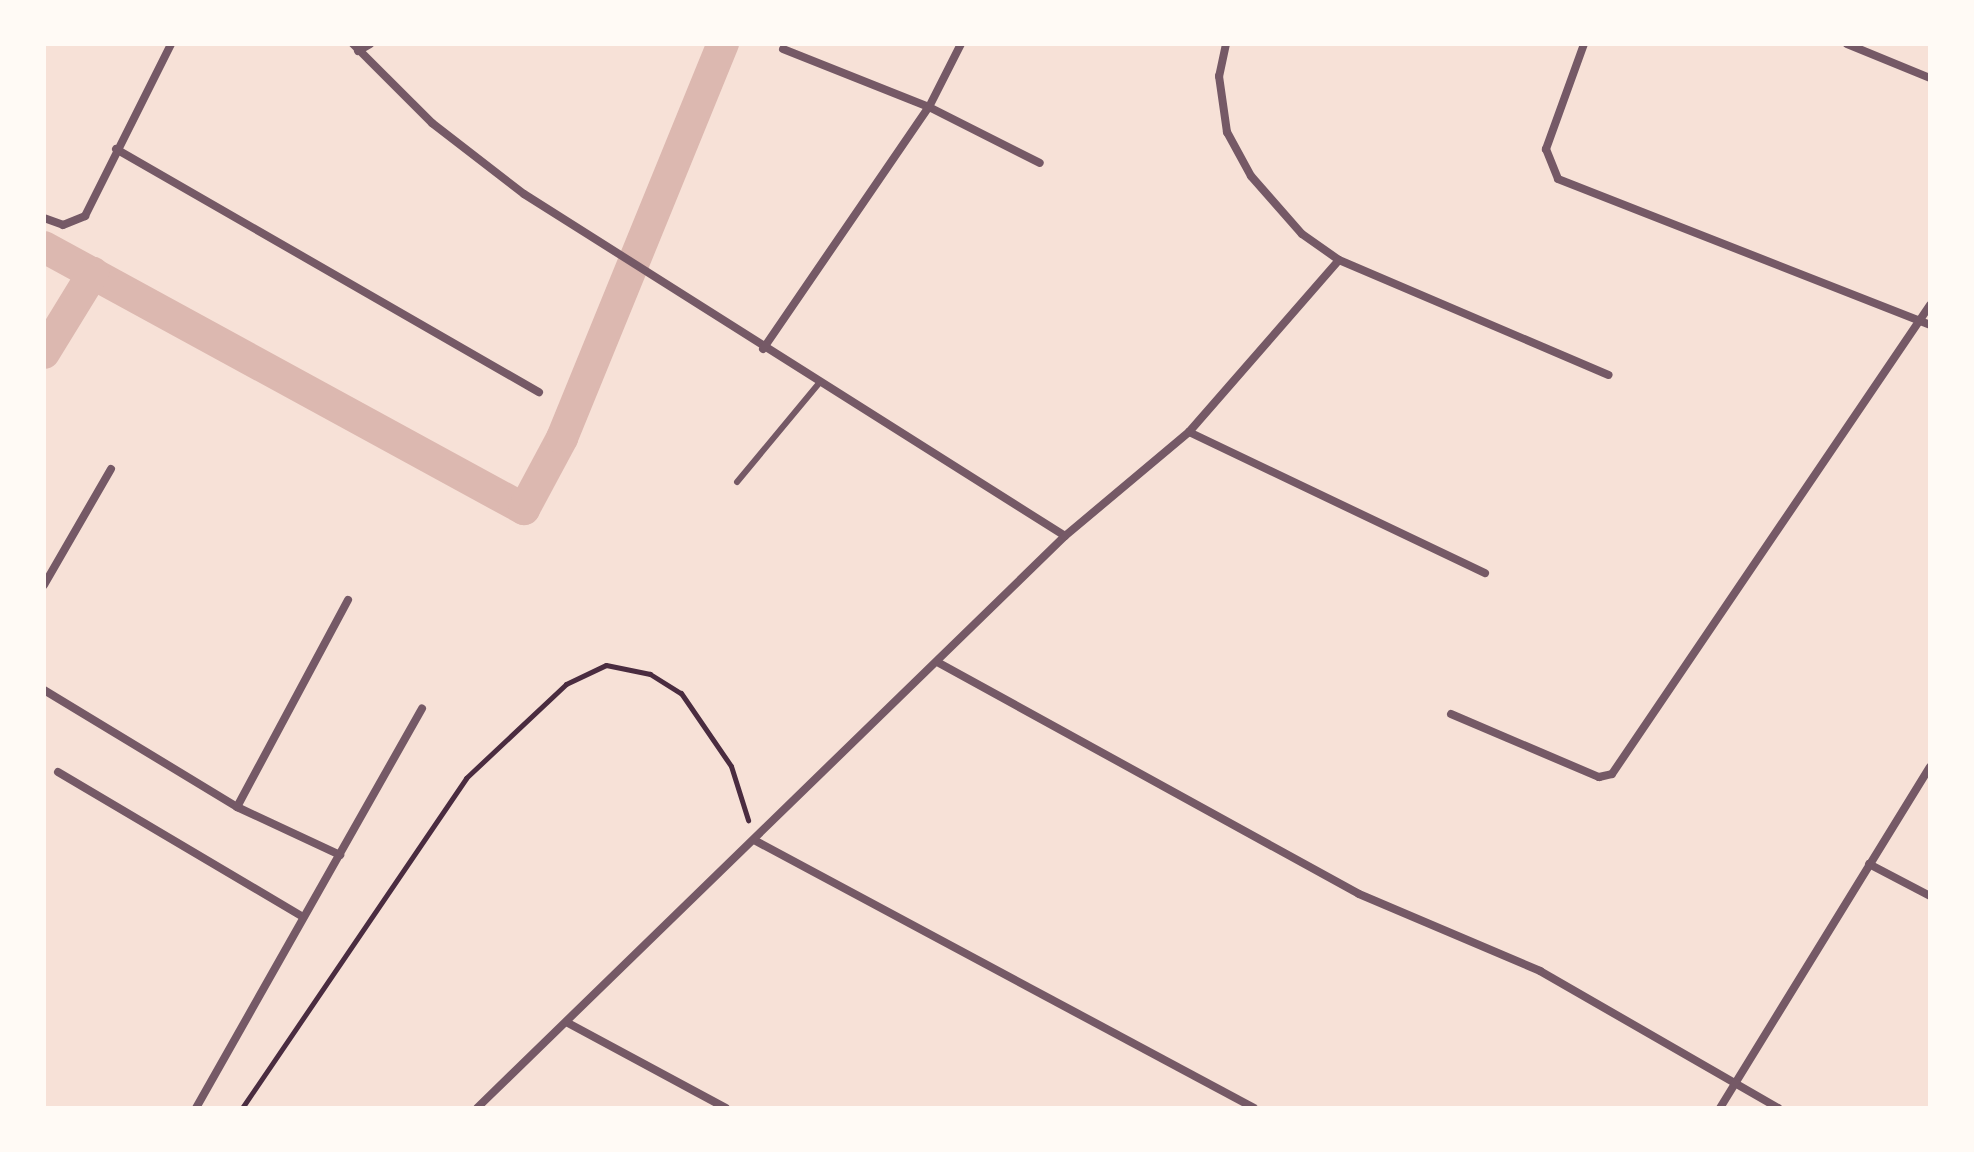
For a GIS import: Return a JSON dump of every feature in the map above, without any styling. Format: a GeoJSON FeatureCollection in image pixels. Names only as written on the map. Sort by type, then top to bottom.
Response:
{"type":"FeatureCollection","features":[{"type":"Feature","properties":{"kind":"street"},"geometry":{"type":"LineString","coordinates":[[44,218],[63,225],[85,216],[171,44]]}},
{"type":"Feature","properties":{"kind":"street"},"geometry":{"type":"LineString","coordinates":[[370,44],[356,48],[432,123],[617,254],[763,349],[1065,536]]}},
{"type":"Feature","properties":{"kind":"street"},"geometry":{"type":"LineString","coordinates":[[763,349],[929,107],[961,44]]}},
{"type":"Feature","properties":{"kind":"street"},"geometry":{"type":"LineString","coordinates":[[1226,44],[1219,76],[1227,132],[1261,188],[1302,234],[1339,260],[1609,375]]}},
{"type":"Feature","properties":{"kind":"street"},"geometry":{"type":"LineString","coordinates":[[1584,44],[1546,149],[1558,179],[1926,324]]}},
{"type":"Feature","properties":{"kind":"street"},"geometry":{"type":"LineString","coordinates":[[1847,44],[1930,78]]}},
{"type":"Feature","properties":{"kind":"street"},"geometry":{"type":"LineString","coordinates":[[783,49],[929,107],[1040,163]]}},
{"type":"Feature","properties":{"kind":"street"},"geometry":{"type":"LineString","coordinates":[[116,149],[539,392]]}},
{"type":"Feature","properties":{"kind":"street"},"geometry":{"type":"LineString","coordinates":[[477,1108],[939,663],[1065,536],[1189,432],[1339,260]]}},
{"type":"Feature","properties":{"kind":"street"},"geometry":{"type":"LineString","coordinates":[[1451,714],[1599,777],[1612,774],[1926,324],[1930,305]]}},
{"type":"Feature","properties":{"kind":"street"},"geometry":{"type":"LineString","coordinates":[[1189,432],[1485,573]]}},
{"type":"Feature","properties":{"kind":"street"},"geometry":{"type":"LineString","coordinates":[[44,585],[111,469]]}},
{"type":"Feature","properties":{"kind":"street"},"geometry":{"type":"LineString","coordinates":[[237,807],[348,600]]}},
{"type":"Feature","properties":{"kind":"street"},"geometry":{"type":"LineString","coordinates":[[939,663],[1359,894],[1540,971],[1778,1108]]}},
{"type":"Feature","properties":{"kind":"street"},"geometry":{"type":"LineString","coordinates":[[44,690],[237,807],[340,855]]}},
{"type":"Feature","properties":{"kind":"street"},"geometry":{"type":"LineString","coordinates":[[196,1108],[422,708]]}},
{"type":"Feature","properties":{"kind":"street"},"geometry":{"type":"LineString","coordinates":[[1720,1108],[1930,767]]}},
{"type":"Feature","properties":{"kind":"street"},"geometry":{"type":"LineString","coordinates":[[58,772],[303,917]]}},
{"type":"Feature","properties":{"kind":"street"},"geometry":{"type":"LineString","coordinates":[[754,840],[1254,1108]]}},
{"type":"Feature","properties":{"kind":"street"},"geometry":{"type":"LineString","coordinates":[[1869,864],[1930,896]]}},
{"type":"Feature","properties":{"kind":"street"},"geometry":{"type":"LineString","coordinates":[[568,1023],[726,1108]]}},
{"type":"Feature","properties":{"kind":"lane"},"geometry":{"type":"LineString","coordinates":[[737,482],[820,382]]}},
{"type":"Feature","properties":{"kind":"path"},"geometry":{"type":"LineString","coordinates":[[242,1108],[466,778],[566,684],[606,665],[650,674],[681,693],[731,766],[754,840]]}},
{"type":"Feature","properties":{"kind":"waterway"},"geometry":{"type":"LineString","coordinates":[[44,247],[524,509],[562,438],[723,44]]}},
{"type":"Feature","properties":{"kind":"waterway"},"geometry":{"type":"LineString","coordinates":[[44,353],[93,273]]}}]}
